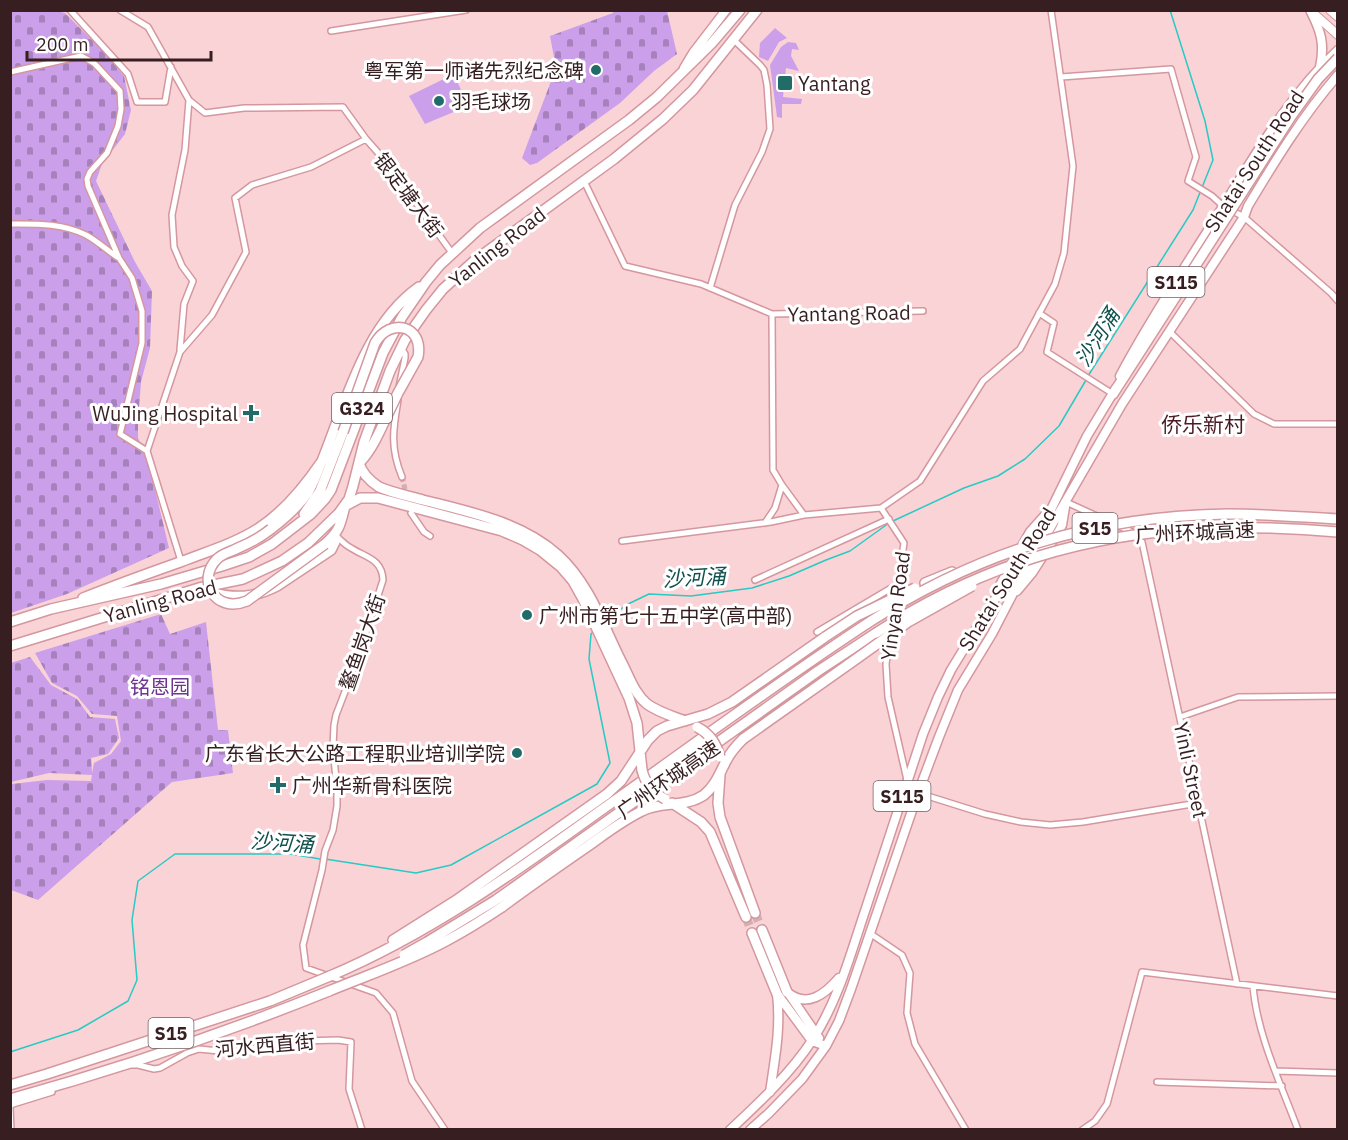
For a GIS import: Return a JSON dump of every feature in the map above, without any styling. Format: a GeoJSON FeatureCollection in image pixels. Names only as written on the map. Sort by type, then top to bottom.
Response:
{"type":"FeatureCollection","features":[{"type":"Feature","properties":{"kind":"highway"},"geometry":{"type":"LineString","coordinates":[[682,72],[712,43],[740,10]]}},
{"type":"Feature","properties":{"kind":"highway","name":"Yanling Road"},"geometry":{"type":"LineString","coordinates":[[10,646],[199,588],[243,579],[282,561],[308,543],[345,506],[382,389],[401,348],[426,310],[454,278],[478,258],[638,141],[676,108],[757,10]]}},
{"type":"Feature","properties":{"kind":"highway"},"geometry":{"type":"LineString","coordinates":[[1113,394],[1297,108],[1318,79],[1338,58]]}},
{"type":"Feature","properties":{"kind":"highway","name":"Yanling Road"},"geometry":{"type":"LineString","coordinates":[[10,622],[51,609],[141,589],[236,562],[266,548],[318,507],[331,490],[383,353],[402,317],[426,282],[452,253],[480,228],[642,110],[682,72]]}},
{"type":"Feature","properties":{"kind":"highway"},"geometry":{"type":"LineString","coordinates":[[426,282],[402,301],[372,339],[313,484],[306,495],[295,509],[271,529],[250,543],[223,554],[215,561],[209,574],[212,593],[219,600],[232,605],[247,601],[335,535],[340,527],[345,506],[360,498],[378,498],[494,520],[527,534],[548,547],[565,562],[585,589],[637,692],[654,709],[679,723],[697,727],[714,742],[723,760],[718,803]]}},
{"type":"Feature","properties":{"kind":"highway"},"geometry":{"type":"LineString","coordinates":[[293,527],[320,491],[378,337],[388,330],[399,327],[409,330],[419,344],[418,357],[367,454],[359,463],[362,472],[379,488],[457,513],[517,537],[540,550],[561,567],[573,581],[583,599],[629,698],[637,723],[639,753],[646,782],[663,803],[684,811],[702,822],[710,832],[750,915],[718,803],[723,760]]}},
{"type":"Feature","properties":{"kind":"highway"},"geometry":{"type":"LineString","coordinates":[[51,609],[237,540],[277,514],[312,476],[322,461]]}},
{"type":"Feature","properties":{"kind":"highway","name":"广州环城高速"},"geometry":{"type":"LineString","coordinates":[[10,1085],[270,1001],[351,967],[408,938],[488,890],[813,659],[928,587],[977,564],[1029,544],[1123,523],[1240,514],[1338,519]]}},
{"type":"Feature","properties":{"kind":"highway","name":"广州环城高速"},"geometry":{"type":"LineString","coordinates":[[10,1098],[50,1088],[163,1052],[259,1018],[329,991],[419,947],[496,900],[818,671],[903,615],[946,592],[1034,557],[1092,541],[1167,530],[1246,527],[1338,532]]}},
{"type":"Feature","properties":{"kind":"highway"},"geometry":{"type":"LineString","coordinates":[[199,588],[235,597],[268,591],[331,550],[335,542],[335,535]]}},
{"type":"Feature","properties":{"kind":"highway"},"geometry":{"type":"LineString","coordinates":[[330,976],[458,899],[607,794],[621,781],[648,740],[660,729],[708,714],[732,702],[857,616],[925,583],[1008,552]]}},
{"type":"Feature","properties":{"kind":"highway"},"geometry":{"type":"LineString","coordinates":[[714,784],[723,760],[743,739],[908,622],[997,572],[1034,557]]}},
{"type":"Feature","properties":{"kind":"highway"},"geometry":{"type":"LineString","coordinates":[[654,709],[683,716],[708,714]]}},
{"type":"Feature","properties":{"kind":"highway"},"geometry":{"type":"LineString","coordinates":[[627,773],[634,753],[637,723]]}},
{"type":"Feature","properties":{"kind":"highway"},"geometry":{"type":"LineString","coordinates":[[642,770],[642,755],[648,740]]}},
{"type":"Feature","properties":{"kind":"highway"},"geometry":{"type":"LineString","coordinates":[[663,803],[685,803],[693,800],[706,793],[720,775]]}},
{"type":"Feature","properties":{"kind":"highway"},"geometry":{"type":"LineString","coordinates":[[329,991],[446,941],[494,912],[634,815],[663,803],[693,800]]}},
{"type":"Feature","properties":{"kind":"highway"},"geometry":{"type":"LineString","coordinates":[[674,804],[690,815]]}},
{"type":"Feature","properties":{"kind":"highway"},"geometry":{"type":"LineString","coordinates":[[757,932],[782,993]]}},
{"type":"Feature","properties":{"kind":"main road","name":"Yanling Road"},"geometry":{"type":"LineString","coordinates":[[682,72],[693,53],[726,10]]}},
{"type":"Feature","properties":{"kind":"main road"},"geometry":{"type":"LineString","coordinates":[[1310,10],[1338,35]]}},
{"type":"Feature","properties":{"kind":"main road"},"geometry":{"type":"LineString","coordinates":[[1310,10],[1319,28],[1322,44],[1323,54],[1320,68]]}},
{"type":"Feature","properties":{"kind":"main road"},"geometry":{"type":"LineString","coordinates":[[1330,10],[1338,17]]}},
{"type":"Feature","properties":{"kind":"main road","name":"Shatai South Road"},"geometry":{"type":"LineString","coordinates":[[730,1130],[770,1092],[814,1037],[830,1006],[845,970],[927,722],[972,634],[997,597],[1003,578],[1030,532],[1052,508],[1087,436],[1113,394],[1142,336],[1223,206],[1289,105],[1338,50]]}},
{"type":"Feature","properties":{"kind":"main road","name":"Shatai South Road"},"geometry":{"type":"LineString","coordinates":[[750,1130],[802,1079],[826,1046],[871,934],[918,793],[958,690],[1011,598],[1026,581],[1059,531],[1066,502],[1136,381],[1244,217],[1248,206],[1292,136],[1338,75]]}},
{"type":"Feature","properties":{"kind":"main road"},"geometry":{"type":"LineString","coordinates":[[782,993],[802,999],[820,996],[828,991],[845,970]]}},
{"type":"Feature","properties":{"kind":"main road"},"geometry":{"type":"LineString","coordinates":[[782,993],[814,1037],[826,1046]]}},
{"type":"Feature","properties":{"kind":"main road"},"geometry":{"type":"LineString","coordinates":[[770,1092],[782,993]]}},
{"type":"Feature","properties":{"kind":"main road"},"geometry":{"type":"LineString","coordinates":[[830,1006],[842,1011]]}},
{"type":"Feature","properties":{"kind":"street"},"geometry":{"type":"LineString","coordinates":[[70,10],[128,74],[137,102],[165,102],[171,67]]}},
{"type":"Feature","properties":{"kind":"street"},"geometry":{"type":"LineString","coordinates":[[331,31],[466,10]]}},
{"type":"Feature","properties":{"kind":"street"},"geometry":{"type":"LineString","coordinates":[[622,541],[765,523],[804,515],[881,508],[920,481],[983,381],[1020,349],[1055,284],[1065,253],[1073,166],[1051,10]]}},
{"type":"Feature","properties":{"kind":"street"},"geometry":{"type":"LineString","coordinates":[[122,11],[148,27],[189,100],[185,150],[172,215],[174,247],[182,266],[193,281],[184,304],[180,352],[147,451],[182,561]]}},
{"type":"Feature","properties":{"kind":"street"},"geometry":{"type":"LineString","coordinates":[[710,288],[735,205],[762,152],[770,129],[764,70],[733,39]]}},
{"type":"Feature","properties":{"kind":"street"},"geometry":{"type":"LineString","coordinates":[[10,72],[81,56],[94,63],[120,91],[121,110],[118,126],[107,153],[87,178],[88,186],[119,258],[132,278],[140,304],[142,343],[120,434],[147,451]]}},
{"type":"Feature","properties":{"kind":"street"},"geometry":{"type":"LineString","coordinates":[[1061,77],[1171,69],[1196,157],[1188,181],[1223,206],[1244,217],[1338,301]]}},
{"type":"Feature","properties":{"kind":"street","name":"银定塘大街"},"geometry":{"type":"LineString","coordinates":[[189,100],[205,113],[244,108],[343,107],[388,164],[452,253]]}},
{"type":"Feature","properties":{"kind":"street"},"geometry":{"type":"LineString","coordinates":[[180,352],[212,315],[246,252],[236,198],[252,185],[311,167],[366,139]]}},
{"type":"Feature","properties":{"kind":"street","name":"Yantang Road"},"geometry":{"type":"LineString","coordinates":[[584,181],[625,266],[701,284],[772,314],[924,311]]}},
{"type":"Feature","properties":{"kind":"street"},"geometry":{"type":"LineString","coordinates":[[10,224],[60,226],[86,235],[119,258]]}},
{"type":"Feature","properties":{"kind":"street"},"geometry":{"type":"LineString","coordinates":[[1039,313],[1054,323],[1047,352],[1113,394]]}},
{"type":"Feature","properties":{"kind":"street"},"geometry":{"type":"LineString","coordinates":[[772,314],[773,470],[804,515]]}},
{"type":"Feature","properties":{"kind":"street"},"geometry":{"type":"LineString","coordinates":[[1172,334],[1254,414],[1274,424],[1338,424]]}},
{"type":"Feature","properties":{"kind":"street"},"geometry":{"type":"LineString","coordinates":[[401,348],[405,358],[399,382],[393,444],[402,477]]}},
{"type":"Feature","properties":{"kind":"street"},"geometry":{"type":"LineString","coordinates":[[765,523],[775,508],[782,485]]}},
{"type":"Feature","properties":{"kind":"street","name":"Yinli Street"},"geometry":{"type":"LineString","coordinates":[[1066,502],[1132,532],[1142,542],[1238,984]]}},
{"type":"Feature","properties":{"kind":"street","name":"Yinyan Road"},"geometry":{"type":"LineString","coordinates":[[881,508],[904,543],[888,649],[886,680],[907,782]]}},
{"type":"Feature","properties":{"kind":"street"},"geometry":{"type":"LineString","coordinates":[[411,513],[424,532],[430,536]]}},
{"type":"Feature","properties":{"kind":"street"},"geometry":{"type":"LineString","coordinates":[[755,580],[889,519]]}},
{"type":"Feature","properties":{"kind":"street","name":"鳌鱼岗大街"},"geometry":{"type":"LineString","coordinates":[[335,535],[345,545],[375,562],[383,572],[383,580],[336,716],[332,737],[337,806],[333,830],[325,851],[303,945],[306,968],[376,993],[393,1013],[412,1081],[445,1130]]}},
{"type":"Feature","properties":{"kind":"street"},"geometry":{"type":"LineString","coordinates":[[817,632],[898,584]]}},
{"type":"Feature","properties":{"kind":"street"},"geometry":{"type":"LineString","coordinates":[[1180,717],[1238,697],[1338,696]]}},
{"type":"Feature","properties":{"kind":"street"},"geometry":{"type":"LineString","coordinates":[[918,793],[985,814],[1021,822],[1050,825],[1083,822],[1198,803]]}},
{"type":"Feature","properties":{"kind":"street"},"geometry":{"type":"LineString","coordinates":[[871,934],[902,956],[910,973],[907,1013],[915,1044],[966,1130]]}},
{"type":"Feature","properties":{"kind":"street"},"geometry":{"type":"LineString","coordinates":[[1082,1130],[1095,1121],[1107,1104],[1142,972],[1338,996]]}},
{"type":"Feature","properties":{"kind":"street"},"geometry":{"type":"LineString","coordinates":[[1253,986],[1261,1030],[1298,1130]]}},
{"type":"Feature","properties":{"kind":"street","name":"河水西直街"},"geometry":{"type":"LineString","coordinates":[[10,1106],[128,1066],[160,1068],[199,1049],[229,1052],[301,1041],[338,1040],[351,1041],[349,1089],[362,1130]]}},
{"type":"Feature","properties":{"kind":"street"},"geometry":{"type":"LineString","coordinates":[[1276,1071],[1338,1073]]}},
{"type":"Feature","properties":{"kind":"street"},"geometry":{"type":"LineString","coordinates":[[1157,1082],[1282,1086]]}},
{"type":"Feature","properties":{"kind":"street"},"geometry":{"type":"LineString","coordinates":[[10,1106],[11,1130]]}},
{"type":"Feature","properties":{"kind":"green space"},"geometry":{"type":"Polygon","coordinates":[[[11,11],[65,13],[124,76],[131,110],[125,134],[102,164],[96,181],[135,262],[152,291],[150,348],[141,382],[138,438],[148,460],[169,548],[67,594],[11,613],[11,11]]]}},
{"type":"Feature","properties":{"kind":"green space"},"geometry":{"type":"Polygon","coordinates":[[[613,11],[667,11],[677,54],[654,71],[620,103],[537,163],[530,165],[522,158],[556,68],[550,36],[613,13],[613,11]]]}},
{"type":"Feature","properties":{"kind":"green space"},"geometry":{"type":"Polygon","coordinates":[[[775,28],[787,38],[779,42],[768,61],[759,57],[760,43],[775,28]]]}},
{"type":"Feature","properties":{"kind":"green space"},"geometry":{"type":"Polygon","coordinates":[[[788,42],[796,43],[799,50],[792,49],[791,56],[799,71],[786,68],[783,97],[802,99],[801,104],[782,104],[782,118],[777,117],[770,65],[781,47],[788,42]]]}},
{"type":"Feature","properties":{"kind":"green space","name":"羽毛球场"},"geometry":{"type":"Polygon","coordinates":[[[454,74],[468,106],[425,124],[409,96],[454,74]]]}},
{"type":"Feature","properties":{"kind":"green space","name":"铭恩园"},"geometry":{"type":"Polygon","coordinates":[[[161,614],[170,634],[206,622],[218,730],[228,730],[233,773],[172,782],[38,900],[11,890],[11,784],[47,780],[91,781],[92,775],[49,773],[11,782],[11,663],[30,657],[51,685],[77,699],[90,717],[115,719],[119,738],[108,754],[91,758],[92,773],[94,763],[111,754],[121,741],[117,716],[92,714],[77,696],[52,683],[35,653],[161,614]]]}},
{"type":"Feature","properties":{"kind":"waterway","name":"沙河涌"},"geometry":{"type":"LineString","coordinates":[[1088,376],[1193,210],[1213,160],[1205,121],[1170,10]]}},
{"type":"Feature","properties":{"kind":"waterway","name":"沙河涌"},"geometry":{"type":"LineString","coordinates":[[893,521],[964,488],[998,476],[1025,459],[1059,426],[1086,380]]}},
{"type":"Feature","properties":{"kind":"waterway","name":"沙河涌"},"geometry":{"type":"LineString","coordinates":[[606,621],[626,605],[649,594],[691,596],[752,588],[789,576],[850,551],[889,523]]}},
{"type":"Feature","properties":{"kind":"waterway","name":"沙河涌"},"geometry":{"type":"LineString","coordinates":[[325,859],[416,873],[451,865],[597,784],[610,763],[589,659],[593,632]]}},
{"type":"Feature","properties":{"kind":"waterway","name":"沙河涌"},"geometry":{"type":"LineString","coordinates":[[10,1052],[78,1030],[128,1001],[137,980],[132,920],[138,881],[175,854],[291,854],[320,859]]}},
{"type":"Feature","properties":{"kind":"tunnel"},"geometry":{"type":"LineString","coordinates":[[402,477],[407,497]]}},
{"type":"Feature","properties":{"kind":"tunnel"},"geometry":{"type":"LineString","coordinates":[[755,913],[762,930]]}},
{"type":"Feature","properties":{"kind":"tunnel"},"geometry":{"type":"LineString","coordinates":[[746,917],[752,933]]}},
{"type":"Feature","properties":{"kind":"place","name":"粤军第一师诸先烈纪念碑"},"geometry":{"type":"Point","coordinates":[596,70]}},
{"type":"Feature","properties":{"kind":"place","name":"Yantang"},"geometry":{"type":"Point","coordinates":[785,83]}},
{"type":"Feature","properties":{"kind":"place","name":"羽毛球场"},"geometry":{"type":"Point","coordinates":[439,101]}},
{"type":"Feature","properties":{"kind":"place","name":"WuJing Hospital"},"geometry":{"type":"Point","coordinates":[251,413]}},
{"type":"Feature","properties":{"kind":"place","name":"广州市第七十五中学(高中部)"},"geometry":{"type":"Point","coordinates":[527,615]}},
{"type":"Feature","properties":{"kind":"place","name":"广东省长大公路工程职业培训学院"},"geometry":{"type":"Point","coordinates":[517,753]}},
{"type":"Feature","properties":{"kind":"place","name":"广州华新骨科医院"},"geometry":{"type":"Point","coordinates":[278,785]}},
{"type":"Feature","properties":{"kind":"district","name":"侨乐新村"},"geometry":{"type":"Point","coordinates":[1203,424]}}]}
